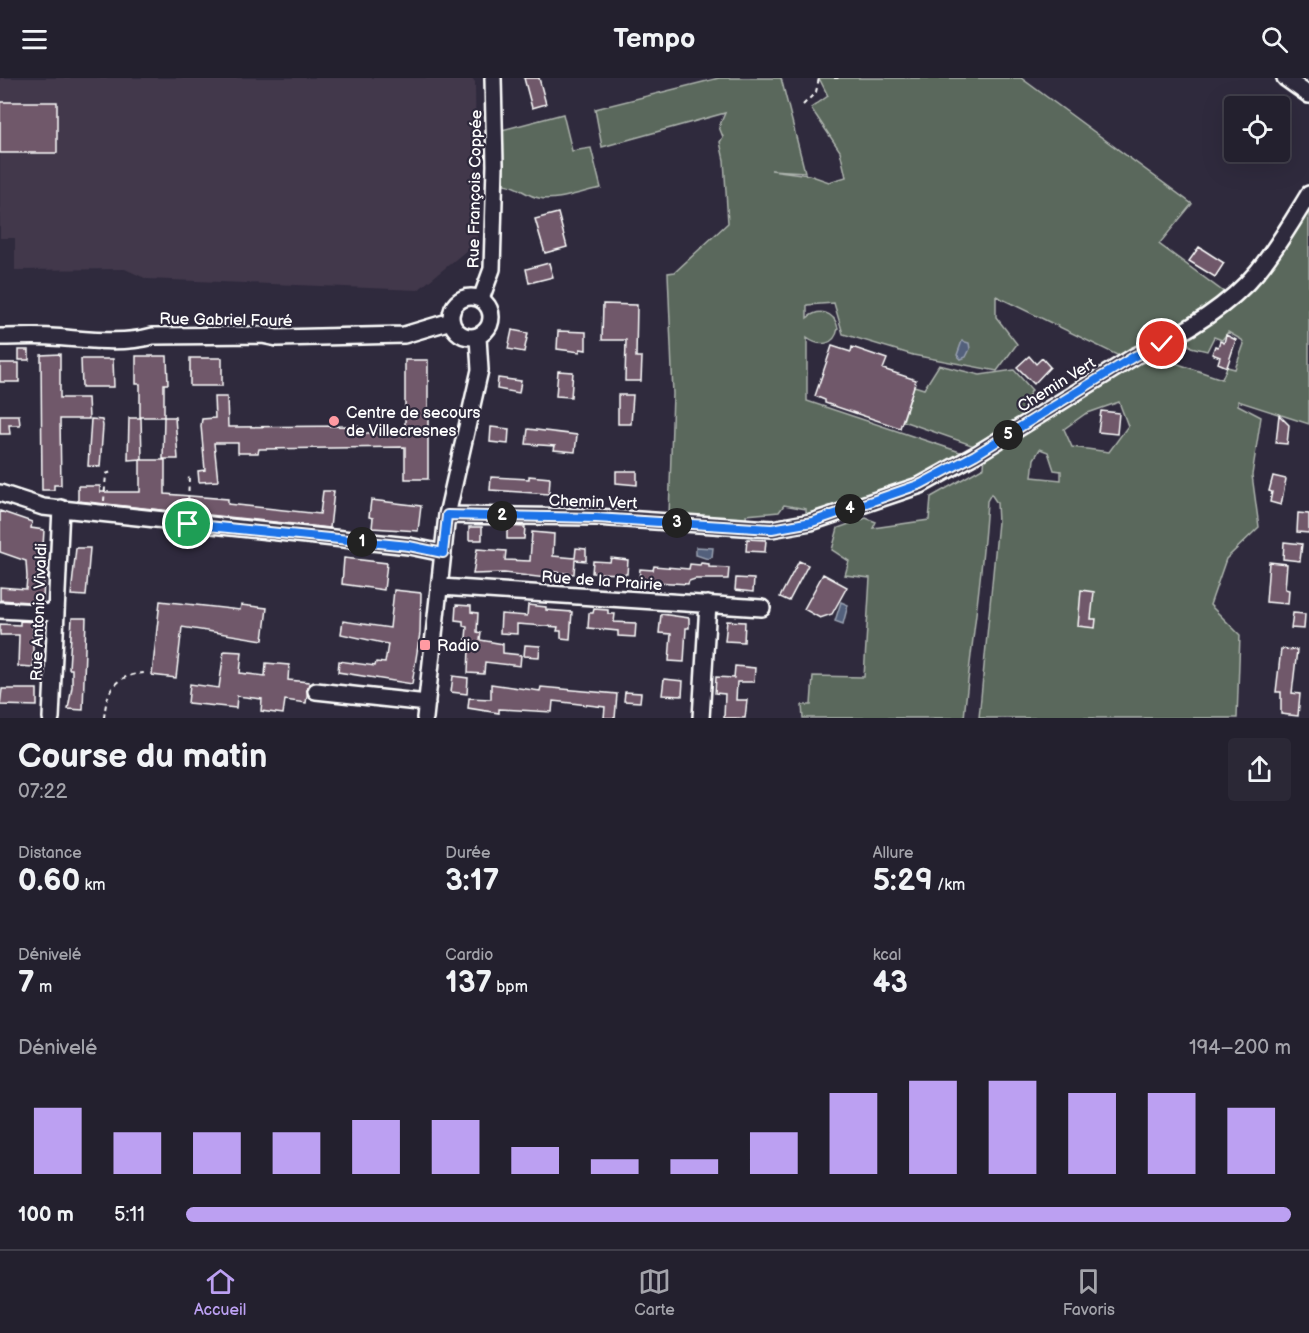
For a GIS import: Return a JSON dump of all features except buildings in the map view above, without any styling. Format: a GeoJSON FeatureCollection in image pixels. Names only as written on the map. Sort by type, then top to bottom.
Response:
{"type":"FeatureCollection","features":[{"type":"Feature","properties":{"kind":"street","name":"Rue François Coppée"},"geometry":{"type":"LineString","coordinates":[[481,299],[492,269],[495,165],[493,78]]}},
{"type":"Feature","properties":{"kind":"street"},"geometry":{"type":"LineString","coordinates":[[1285,78],[1309,95]]}},
{"type":"Feature","properties":{"kind":"street","name":"Chemin Vert"},"geometry":{"type":"LineString","coordinates":[[447,515],[596,518],[772,529],[812,522],[921,484],[975,455],[1135,356],[1162,344],[1234,295],[1259,271],[1309,194]]}},
{"type":"Feature","properties":{"kind":"street"},"geometry":{"type":"LineString","coordinates":[[470,297],[481,299],[489,308],[492,319],[488,330],[478,337],[461,335],[451,321],[452,310],[459,301],[470,297]]}},
{"type":"Feature","properties":{"kind":"street","name":"Rue Gabriel Fauré"},"geometry":{"type":"LineString","coordinates":[[0,337],[136,340],[153,336],[362,337],[404,335],[451,321]]}},
{"type":"Feature","properties":{"kind":"street"},"geometry":{"type":"LineString","coordinates":[[316,691],[426,711],[441,588],[447,515],[480,370],[478,337]]}},
{"type":"Feature","properties":{"kind":"street"},"geometry":{"type":"LineString","coordinates":[[0,493],[43,507],[409,546],[443,553]]}},
{"type":"Feature","properties":{"kind":"street","name":"Rue Antonio Vivaldi"},"geometry":{"type":"LineString","coordinates":[[51,718],[61,508]]}},
{"type":"Feature","properties":{"kind":"street","name":"Rue de la Prairie"},"geometry":{"type":"LineString","coordinates":[[441,588],[762,608]]}},
{"type":"Feature","properties":{"kind":"street"},"geometry":{"type":"LineString","coordinates":[[701,718],[708,604]]}},
{"type":"Feature","properties":{"kind":"street"},"geometry":{"type":"LineString","coordinates":[[0,610],[56,613]]}},
{"type":"Feature","properties":{"kind":"path"},"geometry":{"type":"LineString","coordinates":[[803,105],[816,92],[819,78]]}},
{"type":"Feature","properties":{"kind":"path"},"geometry":{"type":"LineString","coordinates":[[834,78],[842,78]]}},
{"type":"Feature","properties":{"kind":"path"},"geometry":{"type":"LineString","coordinates":[[103,513],[106,474],[114,471]]}},
{"type":"Feature","properties":{"kind":"path"},"geometry":{"type":"LineString","coordinates":[[188,524],[189,474]]}},
{"type":"Feature","properties":{"kind":"path"},"geometry":{"type":"LineString","coordinates":[[104,718],[106,699],[112,687],[130,674],[144,673]]}},
{"type":"Feature","properties":{"kind":"shaded area"},"geometry":{"type":"Polygon","coordinates":[[[0,78],[472,78],[475,82],[477,242],[418,290],[147,279],[125,269],[15,270],[15,238],[0,238],[0,78]]]}},
{"type":"Feature","properties":{"kind":"green space"},"geometry":{"type":"Polygon","coordinates":[[[719,78],[781,78],[805,172],[771,170],[809,175],[829,182],[846,177],[840,151],[811,108],[828,96],[819,78],[1021,78],[1192,204],[1159,244],[1229,296],[1123,358],[996,296],[996,317],[1017,344],[997,371],[913,355],[843,334],[834,303],[807,305],[807,318],[816,313],[826,313],[833,318],[838,328],[834,338],[826,343],[816,343],[807,338],[807,401],[966,454],[915,482],[806,516],[806,509],[784,505],[779,512],[746,515],[747,522],[669,516],[673,394],[668,273],[675,272],[728,223],[724,160],[720,142],[723,137],[719,127],[725,113],[602,147],[595,109],[719,78]]]}},
{"type":"Feature","properties":{"kind":"green space"},"geometry":{"type":"Polygon","coordinates":[[[563,114],[572,151],[591,148],[601,188],[546,199],[534,197],[504,184],[502,130],[563,114]]]}},
{"type":"Feature","properties":{"kind":"green space"},"geometry":{"type":"Polygon","coordinates":[[[1309,203],[1309,424],[1238,401],[1238,405],[1261,417],[1252,475],[1259,527],[1226,559],[1210,605],[1240,635],[1237,718],[979,718],[998,522],[997,503],[991,494],[987,501],[964,718],[803,718],[802,705],[811,705],[813,676],[864,677],[870,578],[845,575],[849,561],[832,550],[838,528],[866,518],[876,522],[873,528],[929,520],[931,497],[984,467],[985,456],[1072,391],[1099,387],[1101,371],[1117,360],[1149,363],[1158,357],[1222,379],[1227,367],[1235,369],[1244,344],[1242,340],[1228,332],[1222,340],[1214,337],[1207,351],[1191,347],[1183,336],[1264,276],[1309,203]],[[1119,402],[1085,414],[1064,429],[1072,447],[1109,452],[1128,426],[1119,402]],[[1040,449],[1034,459],[1032,477],[1061,480],[1061,471],[1054,470],[1048,452],[1040,449]]]}},
{"type":"Feature","properties":{"kind":"green space"},"geometry":{"type":"Polygon","coordinates":[[[939,365],[980,375],[1014,370],[1032,390],[1026,400],[1023,418],[977,447],[903,421],[914,386],[924,389],[939,365]]]}},
{"type":"Feature","properties":{"kind":"water"},"geometry":{"type":"Polygon","coordinates":[[[962,341],[969,343],[970,349],[966,357],[961,359],[957,355],[962,341]]]}},
{"type":"Feature","properties":{"kind":"water"},"geometry":{"type":"Polygon","coordinates":[[[696,547],[713,548],[712,557],[708,559],[696,555],[696,547]]]}},
{"type":"Feature","properties":{"kind":"water"},"geometry":{"type":"Polygon","coordinates":[[[841,602],[848,605],[843,624],[835,621],[841,602]]]}},
{"type":"Feature","properties":{"kind":"place","name":"Centre de secours de Villecresnes"},"geometry":{"type":"Point","coordinates":[334,421]}},
{"type":"Feature","properties":{"kind":"place","name":"Radio"},"geometry":{"type":"Point","coordinates":[425,645]}},
{"type":"Feature","properties":{"kind":"route"},"geometry":{"type":"LineString","coordinates":[[188,524],[409,546],[443,553],[447,515],[596,518],[772,529],[812,522],[921,484],[975,455],[1135,356],[1162,344]]}}]}
